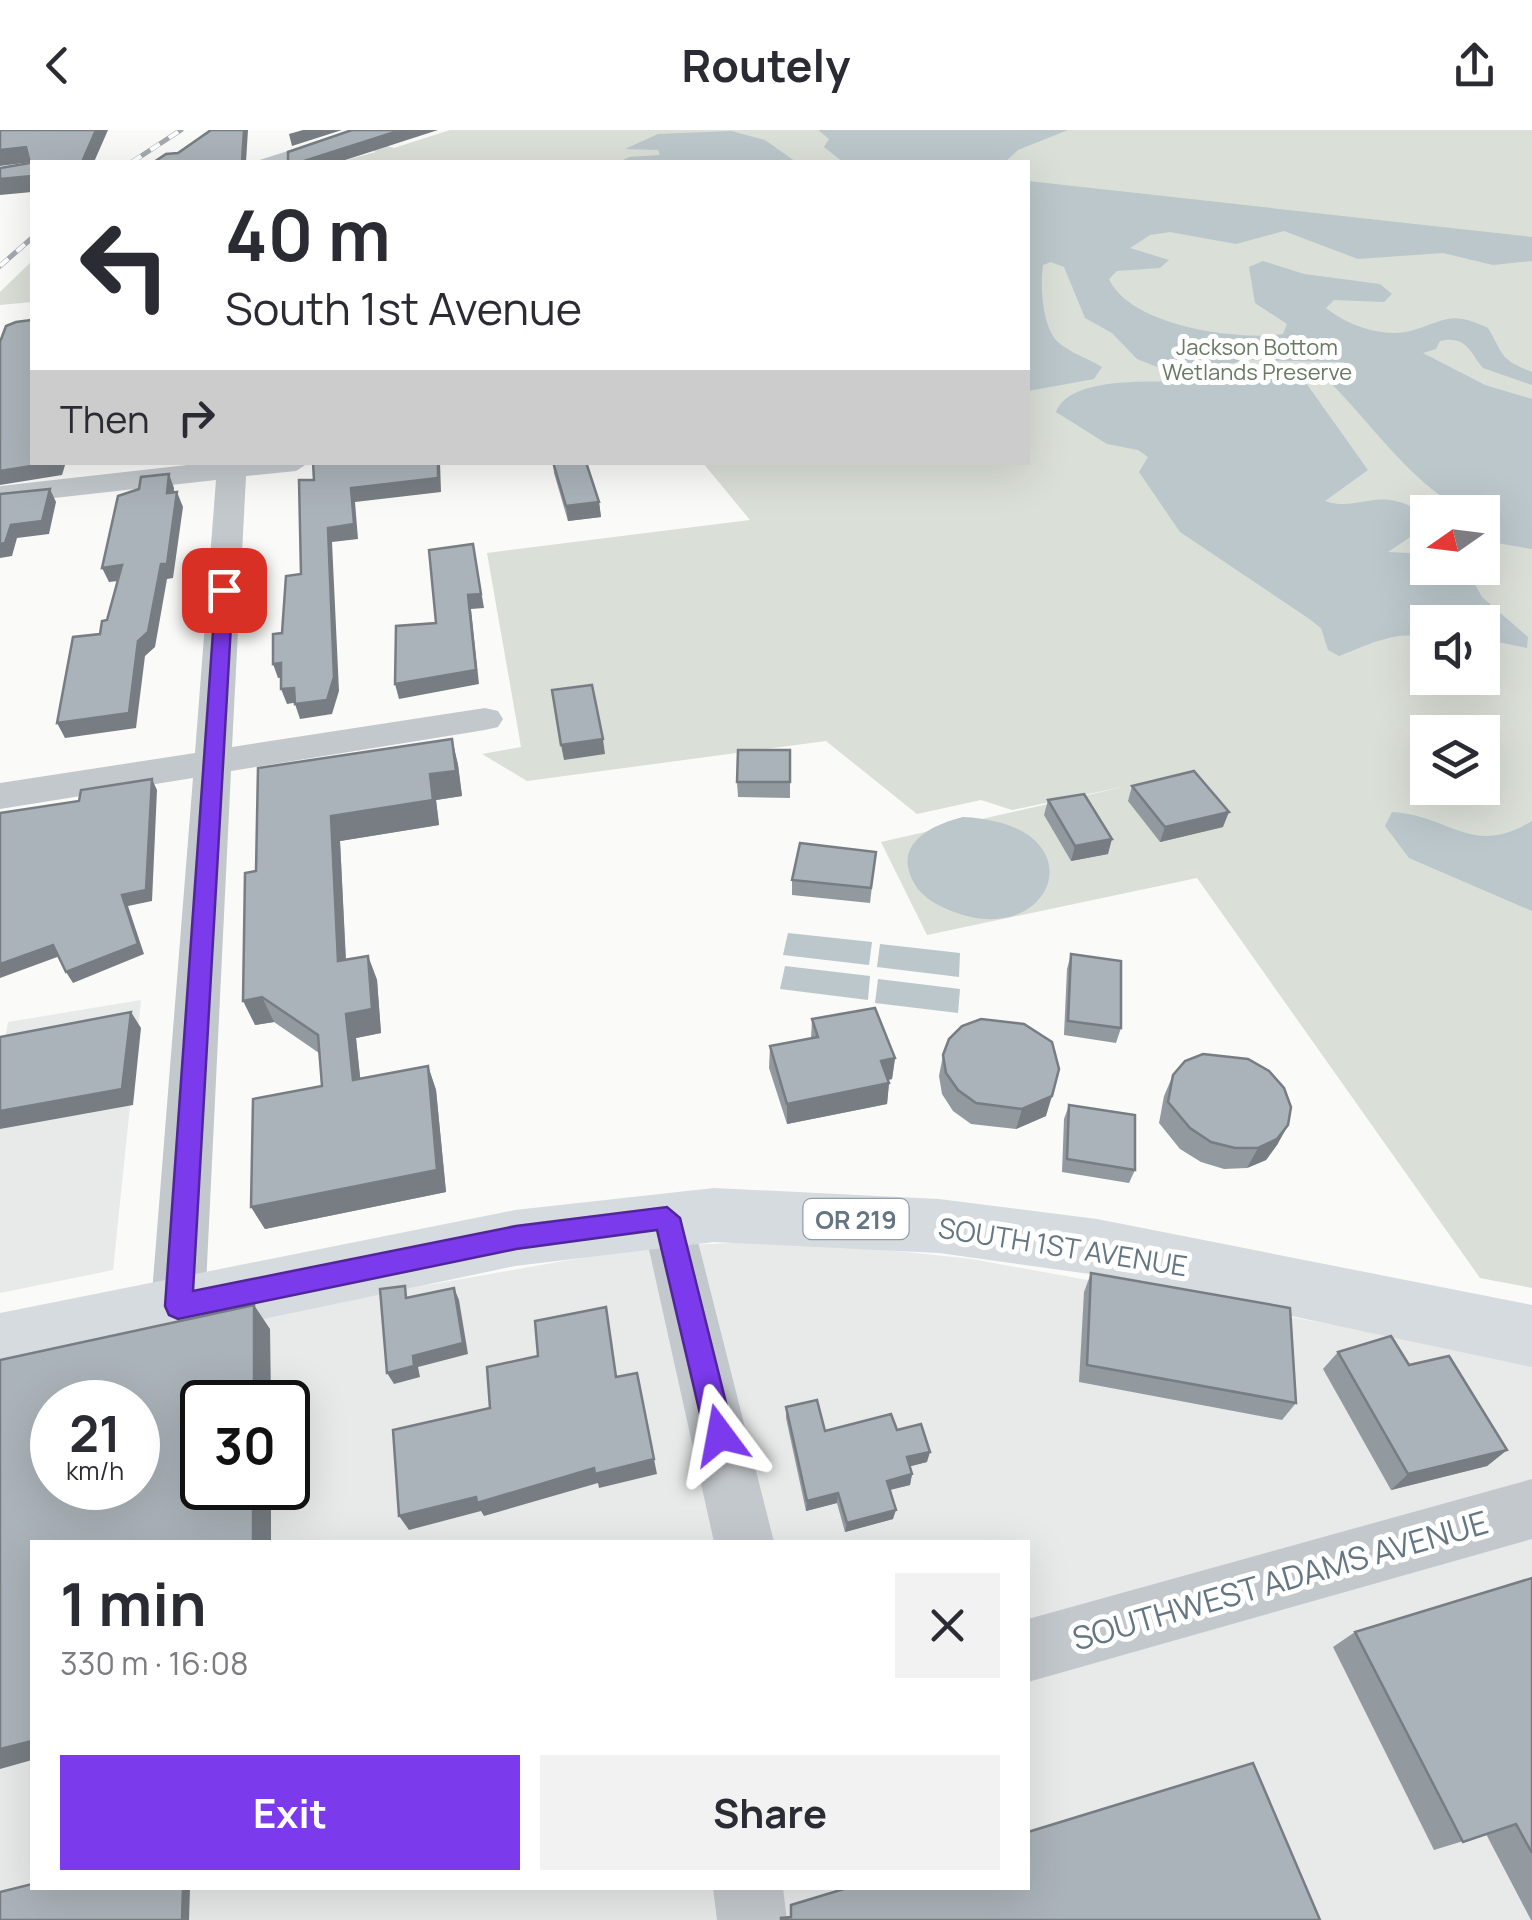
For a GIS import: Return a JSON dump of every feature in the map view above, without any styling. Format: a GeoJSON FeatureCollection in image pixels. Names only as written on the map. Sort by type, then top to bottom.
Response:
{"type":"FeatureCollection","features":[{"type":"Feature","properties":{"kind":"main road","name":"SOUTH 1ST AVENUE"},"geometry":{"type":"LineString","coordinates":[[0,1344],[553,1231],[667,1218],[803,1216],[940,1226],[1166,1260],[1532,1336]]}},
{"type":"Feature","properties":{"kind":"street"},"geometry":{"type":"LineString","coordinates":[[271,160],[374,130]]}},
{"type":"Feature","properties":{"kind":"street"},"geometry":{"type":"LineString","coordinates":[[0,495],[232,466],[178,1306]]}},
{"type":"Feature","properties":{"kind":"street"},"geometry":{"type":"LineString","coordinates":[[0,796],[485,719]]}},
{"type":"Feature","properties":{"kind":"street"},"geometry":{"type":"LineString","coordinates":[[667,1218],[744,1540]]}},
{"type":"Feature","properties":{"kind":"street","name":"SOUTHWEST ADAMS AVENUE"},"geometry":{"type":"LineString","coordinates":[[1030,1650],[1532,1509]]}},
{"type":"Feature","properties":{"kind":"street"},"geometry":{"type":"LineString","coordinates":[[748,1890],[752,1920]]}},
{"type":"Feature","properties":{"kind":"shaded area"},"geometry":{"type":"Polygon","coordinates":[[[818,130],[1068,130],[1018,150],[1007,160],[840,160],[824,147],[829,139],[818,130]]]}},
{"type":"Feature","properties":{"kind":"shaded area"},"geometry":{"type":"Polygon","coordinates":[[[731,131],[765,140],[793,160],[623,160],[660,155],[658,150],[625,149],[658,134],[731,131]]]}},
{"type":"Feature","properties":{"kind":"shaded area"},"geometry":{"type":"Polygon","coordinates":[[[1030,181],[1532,237],[1532,261],[1493,265],[1443,253],[1358,259],[1284,231],[1236,244],[1170,232],[1150,235],[1130,248],[1169,260],[1160,268],[1117,271],[1109,279],[1121,295],[1139,308],[1161,319],[1214,332],[1283,334],[1287,324],[1255,303],[1249,267],[1263,261],[1304,274],[1380,284],[1392,294],[1384,302],[1334,300],[1326,308],[1368,329],[1403,332],[1458,318],[1488,328],[1508,359],[1532,372],[1532,385],[1483,368],[1467,347],[1456,341],[1440,341],[1436,349],[1423,353],[1485,385],[1532,399],[1532,549],[1500,544],[1500,495],[1440,495],[1420,479],[1325,378],[1333,369],[1348,366],[1344,362],[1246,360],[1199,371],[1165,370],[1137,359],[1112,333],[1085,318],[1064,267],[1051,262],[1043,265],[1042,295],[1053,336],[1064,347],[1102,367],[1094,379],[1030,391],[1030,181]]]}},
{"type":"Feature","properties":{"kind":"shaded area"},"geometry":{"type":"Polygon","coordinates":[[[1252,369],[1306,383],[1368,470],[1325,501],[1349,504],[1381,500],[1410,507],[1410,537],[1388,552],[1410,553],[1410,585],[1475,585],[1491,605],[1410,605],[1410,636],[1371,643],[1339,656],[1328,650],[1321,628],[1180,532],[1139,472],[1148,457],[1138,450],[1107,444],[1056,412],[1066,399],[1081,390],[1101,385],[1206,380],[1252,369]]]}},
{"type":"Feature","properties":{"kind":"shaded area"},"geometry":{"type":"Polygon","coordinates":[[[1500,613],[1528,637],[1527,648],[1500,642],[1500,613]]]}},
{"type":"Feature","properties":{"kind":"shaded area"},"geometry":{"type":"Polygon","coordinates":[[[1392,812],[1477,835],[1493,836],[1532,821],[1532,911],[1409,858],[1385,826],[1392,812]]]}},
{"type":"Feature","properties":{"kind":"shaded area"},"geometry":{"type":"Polygon","coordinates":[[[963,817],[1006,825],[1034,840],[1048,860],[1048,881],[1038,900],[1019,914],[991,919],[957,913],[932,902],[914,883],[908,869],[911,847],[928,831],[963,817]]]}},
{"type":"Feature","properties":{"kind":"shaded area"},"geometry":{"type":"Polygon","coordinates":[[[788,933],[872,942],[869,965],[783,955],[788,933]]]}},
{"type":"Feature","properties":{"kind":"shaded area"},"geometry":{"type":"Polygon","coordinates":[[[880,944],[960,953],[959,977],[877,967],[880,944]]]}},
{"type":"Feature","properties":{"kind":"shaded area"},"geometry":{"type":"Polygon","coordinates":[[[785,966],[870,976],[868,1000],[780,989],[785,966]]]}},
{"type":"Feature","properties":{"kind":"shaded area"},"geometry":{"type":"Polygon","coordinates":[[[878,979],[960,989],[958,1013],[875,1003],[878,979]]]}},
{"type":"Feature","properties":{"kind":"shaded area"},"geometry":{"type":"Polygon","coordinates":[[[141,1000],[113,1270],[0,1293],[0,1064],[8,1022],[141,1000]]]}},
{"type":"Feature","properties":{"kind":"shaded area"},"geometry":{"type":"Polygon","coordinates":[[[794,1240],[972,1259],[1532,1361],[1532,1920],[0,1920],[0,1377],[399,1290],[644,1247],[794,1240]]]}},
{"type":"Feature","properties":{"kind":"green space","name":"Jackson Bottom Wetlands Preserve"},"geometry":{"type":"Polygon","coordinates":[[[450,130],[1532,130],[1532,1288],[1480,1278],[1197,878],[927,935],[881,842],[1127,786],[1012,810],[981,800],[917,814],[826,741],[527,781],[482,754],[521,747],[487,553],[750,520],[705,465],[1030,465],[1030,160],[346,160],[376,152],[346,142],[361,138],[394,148],[450,130]]]}},
{"type":"Feature","properties":{"kind":"green space"},"geometry":{"type":"Polygon","coordinates":[[[30,263],[30,302],[0,305],[0,292],[30,263]]]}},
{"type":"Feature","properties":{"kind":"building"},"geometry":{"type":"Polygon","coordinates":[[[0,130],[96,130],[83,160],[30,163],[26,147],[0,150],[0,130]]]}},
{"type":"Feature","properties":{"kind":"building"},"geometry":{"type":"Polygon","coordinates":[[[211,130],[244,130],[242,160],[157,160],[178,153],[211,130]]]}},
{"type":"Feature","properties":{"kind":"building"},"geometry":{"type":"Polygon","coordinates":[[[352,130],[401,130],[307,160],[288,160],[288,152],[352,130]]]}},
{"type":"Feature","properties":{"kind":"building"},"geometry":{"type":"Polygon","coordinates":[[[30,163],[30,176],[0,179],[0,168],[30,163]]]}},
{"type":"Feature","properties":{"kind":"building"},"geometry":{"type":"Polygon","coordinates":[[[30,320],[30,465],[37,465],[0,471],[0,342],[6,326],[30,320]]]}},
{"type":"Feature","properties":{"kind":"building"},"geometry":{"type":"Polygon","coordinates":[[[313,465],[438,465],[438,478],[351,488],[354,524],[328,528],[334,677],[327,700],[295,704],[294,688],[281,689],[281,663],[273,664],[273,634],[282,633],[286,576],[301,574],[299,480],[314,480],[313,465]]]}},
{"type":"Feature","properties":{"kind":"building"},"geometry":{"type":"Polygon","coordinates":[[[554,465],[587,465],[599,502],[566,506],[554,465]]]}},
{"type":"Feature","properties":{"kind":"building"},"geometry":{"type":"Polygon","coordinates":[[[169,474],[167,493],[177,492],[167,564],[161,564],[148,632],[138,641],[129,713],[57,723],[73,637],[100,634],[122,565],[102,568],[118,496],[139,489],[141,477],[169,474]]]}},
{"type":"Feature","properties":{"kind":"building"},"geometry":{"type":"Polygon","coordinates":[[[50,489],[42,521],[11,525],[5,543],[0,544],[0,494],[50,489]]]}},
{"type":"Feature","properties":{"kind":"building"},"geometry":{"type":"Polygon","coordinates":[[[473,544],[481,594],[468,595],[476,670],[395,684],[396,626],[436,623],[429,550],[473,544]]]}},
{"type":"Feature","properties":{"kind":"building"},"geometry":{"type":"Polygon","coordinates":[[[592,685],[603,739],[561,745],[552,690],[592,685]]]}},
{"type":"Feature","properties":{"kind":"building"},"geometry":{"type":"Polygon","coordinates":[[[452,739],[456,771],[430,774],[433,800],[331,816],[338,961],[368,956],[372,1009],[346,1014],[353,1080],[428,1066],[437,1170],[251,1207],[253,1099],[322,1086],[318,1035],[262,997],[243,1001],[245,873],[256,871],[258,768],[452,739]]]}},
{"type":"Feature","properties":{"kind":"building"},"geometry":{"type":"Polygon","coordinates":[[[738,750],[790,750],[790,782],[737,782],[738,750]]]}},
{"type":"Feature","properties":{"kind":"building"},"geometry":{"type":"Polygon","coordinates":[[[1194,771],[1229,812],[1165,827],[1132,786],[1194,771]]]}},
{"type":"Feature","properties":{"kind":"building"},"geometry":{"type":"Polygon","coordinates":[[[152,779],[146,890],[122,895],[138,944],[66,972],[53,945],[0,964],[0,813],[79,801],[81,790],[152,779]]]}},
{"type":"Feature","properties":{"kind":"building"},"geometry":{"type":"Polygon","coordinates":[[[1084,794],[1112,839],[1075,846],[1048,800],[1084,794]]]}},
{"type":"Feature","properties":{"kind":"building"},"geometry":{"type":"Polygon","coordinates":[[[800,843],[876,852],[871,888],[792,880],[800,843]]]}},
{"type":"Feature","properties":{"kind":"building"},"geometry":{"type":"Polygon","coordinates":[[[1071,954],[1121,961],[1121,1028],[1068,1021],[1071,954]]]}},
{"type":"Feature","properties":{"kind":"building"},"geometry":{"type":"Polygon","coordinates":[[[875,1008],[895,1058],[881,1061],[889,1083],[787,1104],[770,1046],[818,1037],[812,1019],[875,1008]]]}},
{"type":"Feature","properties":{"kind":"building"},"geometry":{"type":"Polygon","coordinates":[[[131,1012],[122,1089],[0,1111],[0,1037],[131,1012]]]}},
{"type":"Feature","properties":{"kind":"building"},"geometry":{"type":"Polygon","coordinates":[[[981,1019],[1024,1024],[1052,1042],[1059,1069],[1052,1096],[1022,1109],[976,1103],[958,1090],[946,1073],[943,1055],[949,1039],[962,1026],[981,1019]]]}},
{"type":"Feature","properties":{"kind":"building"},"geometry":{"type":"Polygon","coordinates":[[[1203,1054],[1248,1059],[1269,1071],[1284,1088],[1291,1107],[1288,1125],[1277,1139],[1258,1148],[1235,1148],[1211,1142],[1190,1128],[1168,1102],[1173,1075],[1185,1061],[1203,1054]]]}},
{"type":"Feature","properties":{"kind":"building"},"geometry":{"type":"Polygon","coordinates":[[[1069,1105],[1135,1115],[1135,1170],[1067,1159],[1069,1105]]]}},
{"type":"Feature","properties":{"kind":"building"},"geometry":{"type":"Polygon","coordinates":[[[1091,1273],[1290,1308],[1296,1403],[1087,1365],[1091,1273]]]}},
{"type":"Feature","properties":{"kind":"building"},"geometry":{"type":"Polygon","coordinates":[[[405,1286],[406,1298],[454,1288],[463,1343],[413,1356],[414,1366],[387,1373],[380,1289],[405,1286]]]}},
{"type":"Feature","properties":{"kind":"building"},"geometry":{"type":"Polygon","coordinates":[[[254,1305],[254,1380],[180,1380],[180,1510],[253,1510],[253,1540],[30,1540],[30,1742],[0,1749],[0,1360],[254,1305]]]}},
{"type":"Feature","properties":{"kind":"building"},"geometry":{"type":"Polygon","coordinates":[[[606,1307],[616,1377],[637,1373],[654,1459],[595,1474],[594,1468],[477,1503],[476,1497],[399,1516],[393,1430],[490,1408],[487,1367],[538,1356],[535,1321],[606,1307]]]}},
{"type":"Feature","properties":{"kind":"building"},"geometry":{"type":"Polygon","coordinates":[[[1391,1336],[1409,1365],[1449,1356],[1507,1450],[1408,1474],[1338,1352],[1391,1336]]]}},
{"type":"Feature","properties":{"kind":"building"},"geometry":{"type":"Polygon","coordinates":[[[817,1400],[825,1431],[891,1414],[897,1430],[921,1424],[930,1452],[907,1457],[912,1474],[887,1481],[896,1510],[847,1523],[838,1493],[807,1501],[786,1407],[817,1400]]]}},
{"type":"Feature","properties":{"kind":"building"},"geometry":{"type":"Polygon","coordinates":[[[1532,1578],[1532,1853],[1516,1824],[1463,1842],[1355,1632],[1532,1578]]]}},
{"type":"Feature","properties":{"kind":"building"},"geometry":{"type":"Polygon","coordinates":[[[1253,1763],[1320,1920],[781,1920],[791,1917],[791,1905],[840,1890],[1030,1890],[1030,1831],[1253,1763]]]}},
{"type":"Feature","properties":{"kind":"building"},"geometry":{"type":"Polygon","coordinates":[[[30,1884],[30,1890],[183,1890],[182,1920],[0,1920],[0,1892],[30,1884]]]}},
{"type":"Feature","properties":{"kind":"railway"},"geometry":{"type":"LineString","coordinates":[[135,160],[181,130]]}},
{"type":"Feature","properties":{"kind":"railway"},"geometry":{"type":"LineString","coordinates":[[0,266],[30,240]]}},
{"type":"Feature","properties":{"kind":"route"},"geometry":{"type":"LineString","coordinates":[[224,590],[178,1306],[369,1265],[571,1228],[667,1218],[720,1435]]}}]}
